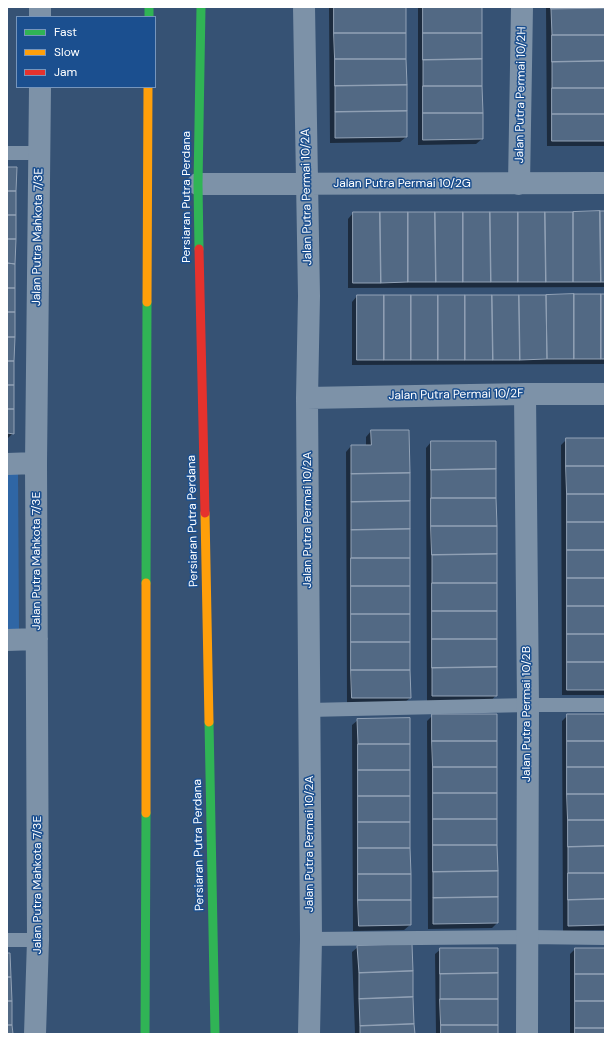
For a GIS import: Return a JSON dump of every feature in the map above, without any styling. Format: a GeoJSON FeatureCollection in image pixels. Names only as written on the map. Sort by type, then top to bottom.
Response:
{"type":"FeatureCollection","features":[{"type":"Feature","properties":{"kind":"main road","name":"Persiaran Putra Perdana"},"geometry":{"type":"LineString","coordinates":[[201,7],[198,184],[215,1034]]}},
{"type":"Feature","properties":{"kind":"main road"},"geometry":{"type":"LineString","coordinates":[[145,1034],[148,88]]}},
{"type":"Feature","properties":{"kind":"street","name":"Jalan Putra Permai 10/2A"},"geometry":{"type":"LineString","coordinates":[[304,7],[309,296],[307,398],[311,939],[309,1034]]}},
{"type":"Feature","properties":{"kind":"street","name":"Jalan Putra Permai 10/2H"},"geometry":{"type":"LineString","coordinates":[[519,184],[522,7]]}},
{"type":"Feature","properties":{"kind":"street","name":"Jalan Putra Mahkota 7/3E"},"geometry":{"type":"LineString","coordinates":[[35,1034],[38,940],[36,463],[40,88]]}},
{"type":"Feature","properties":{"kind":"street","name":"Jalan Putra Permai 10/2G"},"geometry":{"type":"LineString","coordinates":[[198,184],[605,183]]}},
{"type":"Feature","properties":{"kind":"street","name":"Jalan Putra Permai 10/2B"},"geometry":{"type":"LineString","coordinates":[[525,394],[528,705],[527,1034]]}},
{"type":"Feature","properties":{"kind":"street","name":"Jalan Putra Permai 10/2F"},"geometry":{"type":"LineString","coordinates":[[307,398],[605,394]]}},
{"type":"Feature","properties":{"kind":"street"},"geometry":{"type":"LineString","coordinates":[[7,464],[36,463]]}},
{"type":"Feature","properties":{"kind":"street"},"geometry":{"type":"LineString","coordinates":[[7,640],[37,639]]}},
{"type":"Feature","properties":{"kind":"lane"},"geometry":{"type":"LineString","coordinates":[[7,153],[39,153]]}},
{"type":"Feature","properties":{"kind":"lane"},"geometry":{"type":"LineString","coordinates":[[309,710],[528,705],[605,705]]}},
{"type":"Feature","properties":{"kind":"lane"},"geometry":{"type":"LineString","coordinates":[[311,939],[528,937],[605,938]]}},
{"type":"Feature","properties":{"kind":"lane"},"geometry":{"type":"LineString","coordinates":[[7,940],[38,940]]}},
{"type":"Feature","properties":{"kind":"shaded area"},"geometry":{"type":"Polygon","coordinates":[[[7,471],[18,471],[19,635],[7,636],[7,471]]]}},
{"type":"Feature","properties":{"kind":"building"},"geometry":{"type":"Polygon","coordinates":[[[334,7],[406,7],[406,33],[334,33],[334,7]]]}},
{"type":"Feature","properties":{"kind":"building"},"geometry":{"type":"Polygon","coordinates":[[[423,7],[482,7],[482,33],[423,33],[423,7]]]}},
{"type":"Feature","properties":{"kind":"building"},"geometry":{"type":"Polygon","coordinates":[[[551,7],[605,7],[605,8],[551,9],[551,7]]]}},
{"type":"Feature","properties":{"kind":"building"},"geometry":{"type":"Polygon","coordinates":[[[605,8],[605,35],[552,35],[551,9],[605,8]]]}},
{"type":"Feature","properties":{"kind":"building"},"geometry":{"type":"Polygon","coordinates":[[[334,33],[406,33],[406,59],[335,59],[334,33]]]}},
{"type":"Feature","properties":{"kind":"building"},"geometry":{"type":"Polygon","coordinates":[[[423,33],[482,33],[482,59],[423,60],[423,33]]]}},
{"type":"Feature","properties":{"kind":"building"},"geometry":{"type":"Polygon","coordinates":[[[552,35],[605,35],[605,61],[552,62],[552,35]]]}},
{"type":"Feature","properties":{"kind":"building"},"geometry":{"type":"Polygon","coordinates":[[[335,59],[406,59],[407,85],[335,86],[335,59]]]}},
{"type":"Feature","properties":{"kind":"building"},"geometry":{"type":"Polygon","coordinates":[[[482,59],[482,86],[423,86],[423,60],[482,59]]]}},
{"type":"Feature","properties":{"kind":"building"},"geometry":{"type":"Polygon","coordinates":[[[605,61],[605,88],[552,88],[552,62],[605,61]]]}},
{"type":"Feature","properties":{"kind":"building"},"geometry":{"type":"Polygon","coordinates":[[[407,85],[407,111],[335,112],[335,86],[407,85]]]}},
{"type":"Feature","properties":{"kind":"building"},"geometry":{"type":"Polygon","coordinates":[[[423,86],[482,86],[483,113],[423,113],[423,86]]]}},
{"type":"Feature","properties":{"kind":"building"},"geometry":{"type":"Polygon","coordinates":[[[552,88],[605,88],[605,114],[552,114],[552,88]]]}},
{"type":"Feature","properties":{"kind":"building"},"geometry":{"type":"Polygon","coordinates":[[[407,111],[407,137],[335,138],[335,112],[407,111]]]}},
{"type":"Feature","properties":{"kind":"building"},"geometry":{"type":"Polygon","coordinates":[[[423,113],[483,113],[483,139],[423,140],[423,113]]]}},
{"type":"Feature","properties":{"kind":"building"},"geometry":{"type":"Polygon","coordinates":[[[552,114],[605,114],[605,141],[552,141],[552,114]]]}},
{"type":"Feature","properties":{"kind":"building"},"geometry":{"type":"Polygon","coordinates":[[[7,167],[17,167],[16,191],[7,191],[7,167]]]}},
{"type":"Feature","properties":{"kind":"building"},"geometry":{"type":"Polygon","coordinates":[[[7,191],[16,191],[16,215],[7,215],[7,191]]]}},
{"type":"Feature","properties":{"kind":"building"},"geometry":{"type":"Polygon","coordinates":[[[600,211],[605,211],[605,282],[601,282],[600,211]]]}},
{"type":"Feature","properties":{"kind":"building"},"geometry":{"type":"Polygon","coordinates":[[[600,211],[601,282],[573,282],[573,212],[600,211]]]}},
{"type":"Feature","properties":{"kind":"building"},"geometry":{"type":"Polygon","coordinates":[[[353,212],[380,212],[381,283],[353,283],[353,212]]]}},
{"type":"Feature","properties":{"kind":"building"},"geometry":{"type":"Polygon","coordinates":[[[380,212],[408,212],[408,282],[381,283],[380,212]]]}},
{"type":"Feature","properties":{"kind":"building"},"geometry":{"type":"Polygon","coordinates":[[[408,212],[435,212],[436,282],[408,282],[408,212]]]}},
{"type":"Feature","properties":{"kind":"building"},"geometry":{"type":"Polygon","coordinates":[[[435,212],[463,212],[463,282],[436,282],[435,212]]]}},
{"type":"Feature","properties":{"kind":"building"},"geometry":{"type":"Polygon","coordinates":[[[463,212],[490,212],[491,282],[463,282],[463,212]]]}},
{"type":"Feature","properties":{"kind":"building"},"geometry":{"type":"Polygon","coordinates":[[[490,212],[518,212],[518,282],[491,282],[490,212]]]}},
{"type":"Feature","properties":{"kind":"building"},"geometry":{"type":"Polygon","coordinates":[[[518,212],[545,212],[546,282],[518,282],[518,212]]]}},
{"type":"Feature","properties":{"kind":"building"},"geometry":{"type":"Polygon","coordinates":[[[545,212],[573,212],[573,282],[546,282],[545,212]]]}},
{"type":"Feature","properties":{"kind":"building"},"geometry":{"type":"Polygon","coordinates":[[[7,215],[16,215],[16,239],[7,239],[7,215]]]}},
{"type":"Feature","properties":{"kind":"building"},"geometry":{"type":"Polygon","coordinates":[[[7,239],[16,239],[15,264],[7,263],[7,239]]]}},
{"type":"Feature","properties":{"kind":"building"},"geometry":{"type":"Polygon","coordinates":[[[7,263],[15,264],[15,288],[7,288],[7,263]]]}},
{"type":"Feature","properties":{"kind":"building"},"geometry":{"type":"Polygon","coordinates":[[[7,288],[15,288],[15,312],[7,312],[7,288]]]}},
{"type":"Feature","properties":{"kind":"building"},"geometry":{"type":"Polygon","coordinates":[[[574,294],[601,294],[601,359],[574,359],[574,294]]]}},
{"type":"Feature","properties":{"kind":"building"},"geometry":{"type":"Polygon","coordinates":[[[574,294],[574,359],[547,359],[546,295],[574,294]]]}},
{"type":"Feature","properties":{"kind":"building"},"geometry":{"type":"Polygon","coordinates":[[[601,294],[605,294],[605,359],[601,359],[601,294]]]}},
{"type":"Feature","properties":{"kind":"building"},"geometry":{"type":"Polygon","coordinates":[[[357,295],[384,295],[384,360],[357,360],[357,295]]]}},
{"type":"Feature","properties":{"kind":"building"},"geometry":{"type":"Polygon","coordinates":[[[384,295],[411,295],[411,360],[384,360],[384,295]]]}},
{"type":"Feature","properties":{"kind":"building"},"geometry":{"type":"Polygon","coordinates":[[[411,295],[438,295],[438,360],[411,360],[411,295]]]}},
{"type":"Feature","properties":{"kind":"building"},"geometry":{"type":"Polygon","coordinates":[[[438,295],[465,295],[465,360],[438,360],[438,295]]]}},
{"type":"Feature","properties":{"kind":"building"},"geometry":{"type":"Polygon","coordinates":[[[465,295],[492,295],[493,360],[465,360],[465,295]]]}},
{"type":"Feature","properties":{"kind":"building"},"geometry":{"type":"Polygon","coordinates":[[[492,295],[519,295],[520,360],[493,360],[492,295]]]}},
{"type":"Feature","properties":{"kind":"building"},"geometry":{"type":"Polygon","coordinates":[[[519,295],[546,295],[547,359],[520,360],[519,295]]]}},
{"type":"Feature","properties":{"kind":"building"},"geometry":{"type":"Polygon","coordinates":[[[7,312],[15,312],[15,337],[7,337],[7,312]]]}},
{"type":"Feature","properties":{"kind":"building"},"geometry":{"type":"Polygon","coordinates":[[[7,337],[15,337],[14,361],[7,361],[7,337]]]}},
{"type":"Feature","properties":{"kind":"building"},"geometry":{"type":"Polygon","coordinates":[[[7,361],[14,361],[14,385],[7,385],[7,361]]]}},
{"type":"Feature","properties":{"kind":"building"},"geometry":{"type":"Polygon","coordinates":[[[7,385],[14,385],[14,409],[7,409],[7,385]]]}},
{"type":"Feature","properties":{"kind":"building"},"geometry":{"type":"Polygon","coordinates":[[[7,409],[14,409],[14,434],[7,433],[7,409]]]}},
{"type":"Feature","properties":{"kind":"building"},"geometry":{"type":"Polygon","coordinates":[[[371,430],[409,430],[410,473],[351,474],[351,445],[371,445],[371,430]]]}},
{"type":"Feature","properties":{"kind":"building"},"geometry":{"type":"Polygon","coordinates":[[[566,438],[605,438],[605,466],[566,466],[566,438]]]}},
{"type":"Feature","properties":{"kind":"building"},"geometry":{"type":"Polygon","coordinates":[[[431,441],[496,441],[496,469],[431,470],[431,441]]]}},
{"type":"Feature","properties":{"kind":"building"},"geometry":{"type":"Polygon","coordinates":[[[566,466],[605,466],[605,494],[567,494],[566,466]]]}},
{"type":"Feature","properties":{"kind":"building"},"geometry":{"type":"Polygon","coordinates":[[[496,469],[496,498],[431,498],[431,470],[496,469]]]}},
{"type":"Feature","properties":{"kind":"building"},"geometry":{"type":"Polygon","coordinates":[[[410,473],[410,501],[351,502],[351,474],[410,473]]]}},
{"type":"Feature","properties":{"kind":"building"},"geometry":{"type":"Polygon","coordinates":[[[567,494],[605,494],[605,522],[567,522],[567,494]]]}},
{"type":"Feature","properties":{"kind":"building"},"geometry":{"type":"Polygon","coordinates":[[[431,498],[496,498],[497,526],[431,526],[431,498]]]}},
{"type":"Feature","properties":{"kind":"building"},"geometry":{"type":"Polygon","coordinates":[[[410,501],[410,529],[351,530],[351,502],[410,501]]]}},
{"type":"Feature","properties":{"kind":"building"},"geometry":{"type":"Polygon","coordinates":[[[567,522],[605,522],[605,550],[567,550],[567,522]]]}},
{"type":"Feature","properties":{"kind":"building"},"geometry":{"type":"Polygon","coordinates":[[[431,526],[497,526],[497,554],[432,555],[431,526]]]}},
{"type":"Feature","properties":{"kind":"building"},"geometry":{"type":"Polygon","coordinates":[[[410,529],[410,558],[351,558],[351,530],[410,529]]]}},
{"type":"Feature","properties":{"kind":"building"},"geometry":{"type":"Polygon","coordinates":[[[567,550],[605,550],[605,578],[567,578],[567,550]]]}},
{"type":"Feature","properties":{"kind":"building"},"geometry":{"type":"Polygon","coordinates":[[[497,554],[497,583],[432,583],[432,555],[497,554]]]}},
{"type":"Feature","properties":{"kind":"building"},"geometry":{"type":"Polygon","coordinates":[[[351,558],[410,558],[410,586],[351,586],[351,558]]]}},
{"type":"Feature","properties":{"kind":"building"},"geometry":{"type":"Polygon","coordinates":[[[567,578],[605,578],[605,606],[567,606],[567,578]]]}},
{"type":"Feature","properties":{"kind":"building"},"geometry":{"type":"Polygon","coordinates":[[[432,583],[497,583],[497,611],[432,611],[432,583]]]}},
{"type":"Feature","properties":{"kind":"building"},"geometry":{"type":"Polygon","coordinates":[[[351,586],[410,586],[410,614],[351,614],[351,586]]]}},
{"type":"Feature","properties":{"kind":"building"},"geometry":{"type":"Polygon","coordinates":[[[567,606],[605,606],[605,634],[567,634],[567,606]]]}},
{"type":"Feature","properties":{"kind":"building"},"geometry":{"type":"Polygon","coordinates":[[[432,611],[497,611],[497,639],[432,639],[432,611]]]}},
{"type":"Feature","properties":{"kind":"building"},"geometry":{"type":"Polygon","coordinates":[[[351,614],[410,614],[410,642],[351,642],[351,614]]]}},
{"type":"Feature","properties":{"kind":"building"},"geometry":{"type":"Polygon","coordinates":[[[567,634],[605,634],[605,662],[567,662],[567,634]]]}},
{"type":"Feature","properties":{"kind":"building"},"geometry":{"type":"Polygon","coordinates":[[[432,639],[497,639],[497,667],[432,668],[432,639]]]}},
{"type":"Feature","properties":{"kind":"building"},"geometry":{"type":"Polygon","coordinates":[[[351,642],[410,642],[410,670],[351,670],[351,642]]]}},
{"type":"Feature","properties":{"kind":"building"},"geometry":{"type":"Polygon","coordinates":[[[567,662],[605,662],[605,690],[567,690],[567,662]]]}},
{"type":"Feature","properties":{"kind":"building"},"geometry":{"type":"Polygon","coordinates":[[[497,667],[497,696],[432,696],[432,668],[497,667]]]}},
{"type":"Feature","properties":{"kind":"building"},"geometry":{"type":"Polygon","coordinates":[[[351,670],[410,670],[411,698],[352,698],[351,670]]]}},
{"type":"Feature","properties":{"kind":"building"},"geometry":{"type":"Polygon","coordinates":[[[432,714],[497,714],[497,741],[432,741],[432,714]]]}},
{"type":"Feature","properties":{"kind":"building"},"geometry":{"type":"Polygon","coordinates":[[[567,714],[605,714],[605,741],[567,741],[567,714]]]}},
{"type":"Feature","properties":{"kind":"building"},"geometry":{"type":"Polygon","coordinates":[[[410,718],[410,744],[358,744],[357,719],[410,718]]]}},
{"type":"Feature","properties":{"kind":"building"},"geometry":{"type":"Polygon","coordinates":[[[432,741],[497,741],[497,767],[433,767],[432,741]]]}},
{"type":"Feature","properties":{"kind":"building"},"geometry":{"type":"Polygon","coordinates":[[[567,741],[605,741],[605,767],[567,767],[567,741]]]}},
{"type":"Feature","properties":{"kind":"building"},"geometry":{"type":"Polygon","coordinates":[[[358,744],[410,744],[410,770],[358,770],[358,744]]]}},
{"type":"Feature","properties":{"kind":"building"},"geometry":{"type":"Polygon","coordinates":[[[433,767],[497,767],[497,793],[433,793],[433,767]]]}},
{"type":"Feature","properties":{"kind":"building"},"geometry":{"type":"Polygon","coordinates":[[[567,767],[605,767],[605,794],[567,794],[567,767]]]}},
{"type":"Feature","properties":{"kind":"building"},"geometry":{"type":"Polygon","coordinates":[[[358,770],[410,770],[410,796],[358,796],[358,770]]]}},
{"type":"Feature","properties":{"kind":"building"},"geometry":{"type":"Polygon","coordinates":[[[433,793],[497,793],[497,819],[433,819],[433,793]]]}},
{"type":"Feature","properties":{"kind":"building"},"geometry":{"type":"Polygon","coordinates":[[[567,794],[605,794],[605,820],[568,820],[567,794]]]}},
{"type":"Feature","properties":{"kind":"building"},"geometry":{"type":"Polygon","coordinates":[[[358,796],[410,796],[410,822],[358,822],[358,796]]]}},
{"type":"Feature","properties":{"kind":"building"},"geometry":{"type":"Polygon","coordinates":[[[433,819],[497,819],[497,845],[433,845],[433,819]]]}},
{"type":"Feature","properties":{"kind":"building"},"geometry":{"type":"Polygon","coordinates":[[[568,820],[605,820],[605,846],[568,847],[568,820]]]}},
{"type":"Feature","properties":{"kind":"building"},"geometry":{"type":"Polygon","coordinates":[[[358,822],[410,822],[410,848],[358,848],[358,822]]]}},
{"type":"Feature","properties":{"kind":"building"},"geometry":{"type":"Polygon","coordinates":[[[433,845],[497,845],[498,871],[433,872],[433,845]]]}},
{"type":"Feature","properties":{"kind":"building"},"geometry":{"type":"Polygon","coordinates":[[[605,846],[605,873],[568,873],[568,847],[605,846]]]}},
{"type":"Feature","properties":{"kind":"building"},"geometry":{"type":"Polygon","coordinates":[[[358,848],[410,848],[411,874],[358,874],[358,848]]]}},
{"type":"Feature","properties":{"kind":"building"},"geometry":{"type":"Polygon","coordinates":[[[498,871],[498,897],[433,898],[433,872],[498,871]]]}},
{"type":"Feature","properties":{"kind":"building"},"geometry":{"type":"Polygon","coordinates":[[[568,873],[605,873],[605,899],[568,900],[568,873]]]}},
{"type":"Feature","properties":{"kind":"building"},"geometry":{"type":"Polygon","coordinates":[[[358,874],[411,874],[411,900],[358,900],[358,874]]]}},
{"type":"Feature","properties":{"kind":"building"},"geometry":{"type":"Polygon","coordinates":[[[498,897],[498,923],[433,924],[433,898],[498,897]]]}},
{"type":"Feature","properties":{"kind":"building"},"geometry":{"type":"Polygon","coordinates":[[[605,899],[605,925],[568,926],[568,900],[605,899]]]}},
{"type":"Feature","properties":{"kind":"building"},"geometry":{"type":"Polygon","coordinates":[[[358,900],[411,900],[411,925],[359,926],[358,900]]]}},
{"type":"Feature","properties":{"kind":"building"},"geometry":{"type":"Polygon","coordinates":[[[412,944],[413,971],[359,973],[357,946],[412,944]]]}},
{"type":"Feature","properties":{"kind":"building"},"geometry":{"type":"Polygon","coordinates":[[[440,948],[498,948],[498,973],[440,974],[440,948]]]}},
{"type":"Feature","properties":{"kind":"building"},"geometry":{"type":"Polygon","coordinates":[[[575,948],[605,948],[605,974],[575,974],[575,948]]]}},
{"type":"Feature","properties":{"kind":"building"},"geometry":{"type":"Polygon","coordinates":[[[7,953],[10,953],[11,977],[7,977],[7,953]]]}},
{"type":"Feature","properties":{"kind":"building"},"geometry":{"type":"Polygon","coordinates":[[[413,971],[413,997],[359,999],[359,973],[413,971]]]}},
{"type":"Feature","properties":{"kind":"building"},"geometry":{"type":"Polygon","coordinates":[[[498,973],[498,999],[440,999],[440,974],[498,973]]]}},
{"type":"Feature","properties":{"kind":"building"},"geometry":{"type":"Polygon","coordinates":[[[575,974],[605,974],[605,1001],[575,1001],[575,974]]]}},
{"type":"Feature","properties":{"kind":"building"},"geometry":{"type":"Polygon","coordinates":[[[7,977],[11,977],[12,1001],[7,1001],[7,977]]]}},
{"type":"Feature","properties":{"kind":"building"},"geometry":{"type":"Polygon","coordinates":[[[413,997],[414,1024],[360,1026],[359,999],[413,997]]]}},
{"type":"Feature","properties":{"kind":"building"},"geometry":{"type":"Polygon","coordinates":[[[440,999],[498,999],[498,1025],[441,1025],[440,999]]]}},
{"type":"Feature","properties":{"kind":"building"},"geometry":{"type":"Polygon","coordinates":[[[7,1001],[12,1001],[12,1025],[7,1025],[7,1001]]]}},
{"type":"Feature","properties":{"kind":"building"},"geometry":{"type":"Polygon","coordinates":[[[575,1001],[605,1001],[605,1028],[575,1028],[575,1001]]]}},
{"type":"Feature","properties":{"kind":"building"},"geometry":{"type":"Polygon","coordinates":[[[414,1024],[415,1034],[360,1034],[360,1026],[414,1024]]]}},
{"type":"Feature","properties":{"kind":"building"},"geometry":{"type":"Polygon","coordinates":[[[7,1025],[12,1025],[13,1034],[7,1034],[7,1025]]]}},
{"type":"Feature","properties":{"kind":"building"},"geometry":{"type":"Polygon","coordinates":[[[441,1025],[498,1025],[498,1034],[441,1034],[441,1025]]]}},
{"type":"Feature","properties":{"kind":"building"},"geometry":{"type":"Polygon","coordinates":[[[575,1028],[605,1028],[605,1034],[575,1034],[575,1028]]]}},
{"type":"Feature","properties":{"kind":"traffic: fast"},"geometry":{"type":"LineString","coordinates":[[149,7],[149,16]]}},
{"type":"Feature","properties":{"kind":"traffic: fast"},"geometry":{"type":"LineString","coordinates":[[199,249],[198,184],[201,7]]}},
{"type":"Feature","properties":{"kind":"traffic: fast"},"geometry":{"type":"LineString","coordinates":[[146,583],[147,302]]}},
{"type":"Feature","properties":{"kind":"traffic: fast"},"geometry":{"type":"LineString","coordinates":[[209,722],[215,1034]]}},
{"type":"Feature","properties":{"kind":"traffic: fast"},"geometry":{"type":"LineString","coordinates":[[145,1034],[146,813]]}},
{"type":"Feature","properties":{"kind":"traffic: slow"},"geometry":{"type":"LineString","coordinates":[[147,302],[148,88]]}},
{"type":"Feature","properties":{"kind":"traffic: slow"},"geometry":{"type":"LineString","coordinates":[[205,513],[209,722]]}},
{"type":"Feature","properties":{"kind":"traffic: slow"},"geometry":{"type":"LineString","coordinates":[[146,583],[146,813]]}},
{"type":"Feature","properties":{"kind":"traffic: jam"},"geometry":{"type":"LineString","coordinates":[[199,249],[205,513]]}}]}
